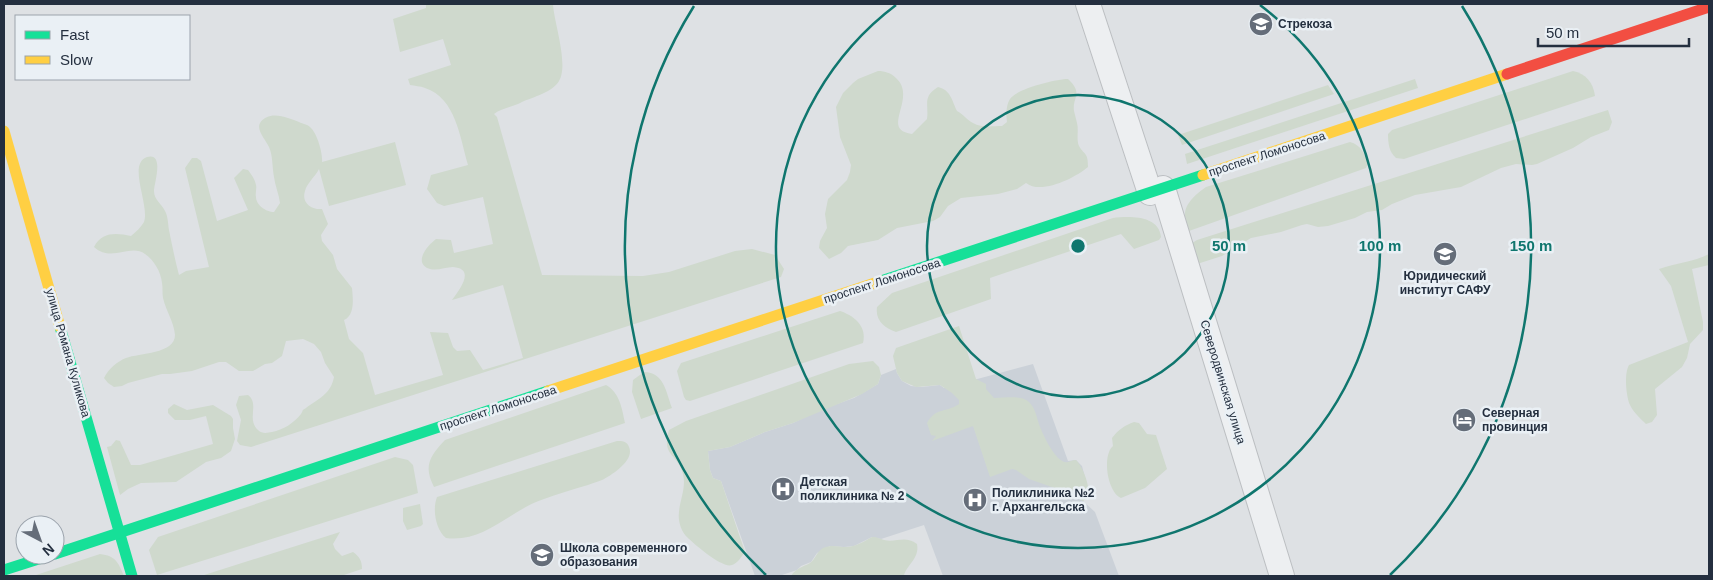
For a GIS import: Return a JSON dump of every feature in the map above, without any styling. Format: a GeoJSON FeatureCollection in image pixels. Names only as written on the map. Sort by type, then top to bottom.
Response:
{"type":"FeatureCollection","features":[{"type":"Feature","properties":{"kind":"main road","name":"проспект Ломоносова"},"geometry":{"type":"LineString","coordinates":[[65,551],[1709,8]]}},
{"type":"Feature","properties":{"kind":"main road","name":"улица Романа Куликова"},"geometry":{"type":"LineString","coordinates":[[4,131],[132,576]]}},
{"type":"Feature","properties":{"kind":"main road"},"geometry":{"type":"LineString","coordinates":[[4,570],[20,565]]}},
{"type":"Feature","properties":{"kind":"street","name":"Северодвинская улица"},"geometry":{"type":"LineString","coordinates":[[1088,4],[1157,190],[1282,576]]}},
{"type":"Feature","properties":{"kind":"shaded area"},"geometry":{"type":"Polygon","coordinates":[[[426,4],[553,4],[562,54],[562,74],[559,81],[548,91],[494,114],[497,117],[542,275],[643,276],[669,272],[735,251],[752,249],[775,255],[784,269],[781,277],[251,447],[240,445],[237,441],[241,420],[236,405],[239,396],[248,395],[251,399],[253,403],[253,421],[261,432],[276,431],[292,423],[303,410],[327,392],[334,377],[325,363],[321,352],[314,344],[303,339],[286,341],[282,356],[272,363],[265,364],[253,371],[239,371],[226,362],[219,362],[192,371],[162,374],[122,386],[114,387],[108,383],[104,378],[117,363],[132,356],[163,349],[169,346],[175,335],[163,298],[160,275],[151,260],[139,251],[107,253],[94,247],[101,238],[110,234],[131,236],[144,222],[145,215],[139,176],[141,161],[147,157],[156,159],[157,170],[154,194],[167,215],[179,275],[186,271],[209,267],[185,168],[192,158],[197,158],[201,161],[217,221],[248,210],[234,178],[243,169],[248,170],[255,181],[256,200],[258,203],[265,209],[274,212],[280,203],[270,150],[260,132],[259,126],[268,116],[274,115],[290,118],[310,127],[319,143],[322,162],[395,142],[406,185],[329,206],[319,169],[307,185],[304,195],[308,205],[322,209],[328,224],[321,235],[322,241],[333,255],[337,269],[352,288],[352,311],[348,318],[344,320],[349,339],[363,353],[375,395],[443,375],[430,332],[448,333],[453,347],[457,351],[470,350],[483,370],[523,358],[503,285],[452,300],[464,281],[464,272],[453,267],[436,270],[430,269],[422,263],[423,254],[436,239],[451,240],[454,253],[493,244],[483,197],[444,206],[437,203],[427,189],[431,175],[468,165],[455,120],[444,100],[423,87],[410,85],[408,79],[451,65],[443,39],[400,52],[393,19],[426,8],[426,4]]]}},
{"type":"Feature","properties":{"kind":"shaded area"},"geometry":{"type":"Polygon","coordinates":[[[878,71],[892,75],[902,86],[903,95],[898,120],[899,126],[903,131],[912,134],[927,119],[928,98],[938,87],[948,93],[957,111],[971,122],[983,126],[1002,126],[1007,122],[1008,104],[1014,95],[1037,85],[1068,79],[1073,84],[1076,92],[1074,111],[1078,126],[1078,143],[1087,156],[1088,167],[1058,184],[1040,187],[1026,183],[1017,189],[998,194],[961,198],[948,206],[940,217],[933,221],[897,228],[878,240],[848,246],[841,253],[829,259],[819,248],[820,241],[827,228],[825,214],[828,199],[847,180],[851,165],[840,137],[836,107],[843,93],[853,83],[878,71]]]}},
{"type":"Feature","properties":{"kind":"shaded area"},"geometry":{"type":"Polygon","coordinates":[[[1573,71],[1582,74],[1588,79],[1593,87],[1595,96],[1404,159],[1396,158],[1390,150],[1388,134],[1392,130],[1573,71]]]}},
{"type":"Feature","properties":{"kind":"shaded area"},"geometry":{"type":"Polygon","coordinates":[[[1415,79],[1418,88],[1187,164],[1185,154],[1415,79]]]}},
{"type":"Feature","properties":{"kind":"shaded area"},"geometry":{"type":"Polygon","coordinates":[[[1328,85],[1334,94],[1182,145],[1178,135],[1328,85]]]}},
{"type":"Feature","properties":{"kind":"shaded area"},"geometry":{"type":"Polygon","coordinates":[[[1608,110],[1612,122],[1609,130],[1537,164],[1516,164],[1501,168],[1461,187],[1415,195],[1382,210],[1367,212],[1355,218],[1328,226],[1318,227],[1307,224],[1251,238],[1222,256],[1197,264],[1192,243],[1197,240],[1608,110]]]}},
{"type":"Feature","properties":{"kind":"shaded area"},"geometry":{"type":"Polygon","coordinates":[[[1350,142],[1357,145],[1363,153],[1368,163],[1366,168],[1189,231],[1185,212],[1189,203],[1206,187],[1350,142]]]}},
{"type":"Feature","properties":{"kind":"shaded area"},"geometry":{"type":"Polygon","coordinates":[[[1113,218],[1142,218],[1155,224],[1161,237],[1159,240],[1134,249],[1121,234],[990,278],[991,299],[896,332],[879,320],[877,307],[892,293],[1113,218]]]}},
{"type":"Feature","properties":{"kind":"shaded area"},"geometry":{"type":"Polygon","coordinates":[[[1709,254],[1709,265],[1692,269],[1703,330],[1690,344],[1687,358],[1682,367],[1655,389],[1657,415],[1652,422],[1646,424],[1630,405],[1626,379],[1629,365],[1688,342],[1671,286],[1659,269],[1709,254]]]}},
{"type":"Feature","properties":{"kind":"shaded area"},"geometry":{"type":"Polygon","coordinates":[[[840,311],[859,323],[864,337],[863,343],[690,401],[684,397],[677,371],[681,363],[840,311]]]}},
{"type":"Feature","properties":{"kind":"shaded area"},"geometry":{"type":"Polygon","coordinates":[[[959,326],[976,379],[986,384],[986,389],[994,398],[1018,398],[1028,401],[1033,408],[1042,433],[1057,457],[1065,462],[1076,460],[1079,463],[1086,478],[1088,489],[1087,498],[1083,501],[1066,492],[1029,479],[1016,470],[1012,469],[990,477],[973,426],[932,441],[936,436],[931,435],[927,423],[930,418],[938,412],[959,404],[959,400],[940,385],[916,387],[902,381],[897,373],[893,356],[896,348],[959,326]]]}},
{"type":"Feature","properties":{"kind":"shaded area"},"geometry":{"type":"Polygon","coordinates":[[[873,361],[879,367],[881,375],[878,384],[862,394],[730,447],[708,451],[710,470],[713,478],[721,481],[745,552],[738,562],[732,565],[722,563],[709,555],[684,534],[679,520],[679,509],[684,480],[681,467],[667,445],[669,430],[686,421],[849,364],[873,361]]]}},
{"type":"Feature","properties":{"kind":"shaded area"},"geometry":{"type":"Polygon","coordinates":[[[1033,364],[1068,461],[1076,460],[1082,466],[1089,494],[1083,501],[1095,512],[1119,576],[943,576],[924,525],[881,539],[872,537],[854,546],[830,546],[817,553],[811,562],[797,570],[779,576],[755,576],[721,481],[713,478],[708,451],[730,447],[854,398],[878,384],[881,375],[896,369],[902,381],[911,386],[940,385],[944,388],[1033,364]]]}},
{"type":"Feature","properties":{"kind":"shaded area"},"geometry":{"type":"Polygon","coordinates":[[[644,372],[656,375],[660,379],[672,408],[641,419],[632,392],[633,380],[644,372]]]}},
{"type":"Feature","properties":{"kind":"shaded area"},"geometry":{"type":"Polygon","coordinates":[[[606,385],[611,388],[617,397],[625,423],[434,487],[429,473],[430,462],[435,451],[445,440],[606,385]]]}},
{"type":"Feature","properties":{"kind":"shaded area"},"geometry":{"type":"Polygon","coordinates":[[[174,404],[187,410],[213,405],[231,416],[235,439],[231,451],[221,458],[206,462],[176,482],[141,483],[120,495],[107,447],[111,446],[116,440],[120,441],[131,465],[140,465],[213,444],[206,416],[190,420],[175,420],[168,413],[168,409],[174,404]]]}},
{"type":"Feature","properties":{"kind":"shaded area"},"geometry":{"type":"Polygon","coordinates":[[[1134,422],[1139,423],[1147,434],[1156,435],[1167,469],[1145,488],[1121,498],[1112,489],[1109,481],[1108,457],[1113,446],[1112,438],[1122,428],[1134,422]]]}},
{"type":"Feature","properties":{"kind":"shaded area"},"geometry":{"type":"Polygon","coordinates":[[[617,441],[628,445],[629,457],[622,466],[602,480],[532,504],[473,536],[446,538],[437,525],[435,508],[437,497],[617,441]]]}},
{"type":"Feature","properties":{"kind":"shaded area"},"geometry":{"type":"Polygon","coordinates":[[[395,457],[408,460],[413,465],[418,493],[157,575],[149,550],[158,537],[395,457]]]}},
{"type":"Feature","properties":{"kind":"shaded area"},"geometry":{"type":"Polygon","coordinates":[[[420,504],[423,524],[407,530],[403,521],[403,508],[420,504]]]}},
{"type":"Feature","properties":{"kind":"shaded area"},"geometry":{"type":"Polygon","coordinates":[[[340,532],[333,544],[335,549],[342,556],[353,552],[360,559],[362,569],[341,576],[201,576],[340,532]]]}},
{"type":"Feature","properties":{"kind":"shaded area"},"geometry":{"type":"Polygon","coordinates":[[[872,537],[888,541],[908,540],[917,544],[917,554],[904,576],[791,576],[797,569],[810,563],[823,548],[853,546],[872,537]]]}},
{"type":"Feature","properties":{"kind":"shaded area"},"geometry":{"type":"Polygon","coordinates":[[[100,554],[113,558],[124,576],[33,576],[100,554]]]}},
{"type":"Feature","properties":{"kind":"traffic: fast"},"geometry":{"type":"LineString","coordinates":[[881,281],[1203,175]]}},
{"type":"Feature","properties":{"kind":"traffic: fast"},"geometry":{"type":"LineString","coordinates":[[60,327],[132,576]]}},
{"type":"Feature","properties":{"kind":"traffic: fast"},"geometry":{"type":"LineString","coordinates":[[65,551],[548,391]]}},
{"type":"Feature","properties":{"kind":"traffic: fast"},"geometry":{"type":"LineString","coordinates":[[4,570],[20,565]]}},
{"type":"Feature","properties":{"kind":"traffic: slow"},"geometry":{"type":"LineString","coordinates":[[1203,175],[1507,74]]}},
{"type":"Feature","properties":{"kind":"traffic: slow"},"geometry":{"type":"LineString","coordinates":[[4,131],[60,327]]}},
{"type":"Feature","properties":{"kind":"traffic: slow"},"geometry":{"type":"LineString","coordinates":[[548,391],[881,281]]}},
{"type":"Feature","properties":{"kind":"traffic: jam"},"geometry":{"type":"LineString","coordinates":[[1507,74],[1709,7]]}},
{"type":"Feature","properties":{"kind":"place","name":"Стрекоза"},"geometry":{"type":"Point","coordinates":[1261,24]}},
{"type":"Feature","properties":{"kind":"place","name":"Юридический институт САФУ"},"geometry":{"type":"Point","coordinates":[1445,254]}},
{"type":"Feature","properties":{"kind":"place","name":"Северная провинция"},"geometry":{"type":"Point","coordinates":[1464,420]}},
{"type":"Feature","properties":{"kind":"place","name":"Детская поликлиника № 2"},"geometry":{"type":"Point","coordinates":[783,489]}},
{"type":"Feature","properties":{"kind":"place","name":"Поликлиника №2 г. Архангельска"},"geometry":{"type":"Point","coordinates":[975,500]}},
{"type":"Feature","properties":{"kind":"place","name":"Школа современного образования"},"geometry":{"type":"Point","coordinates":[542,555]}}]}
